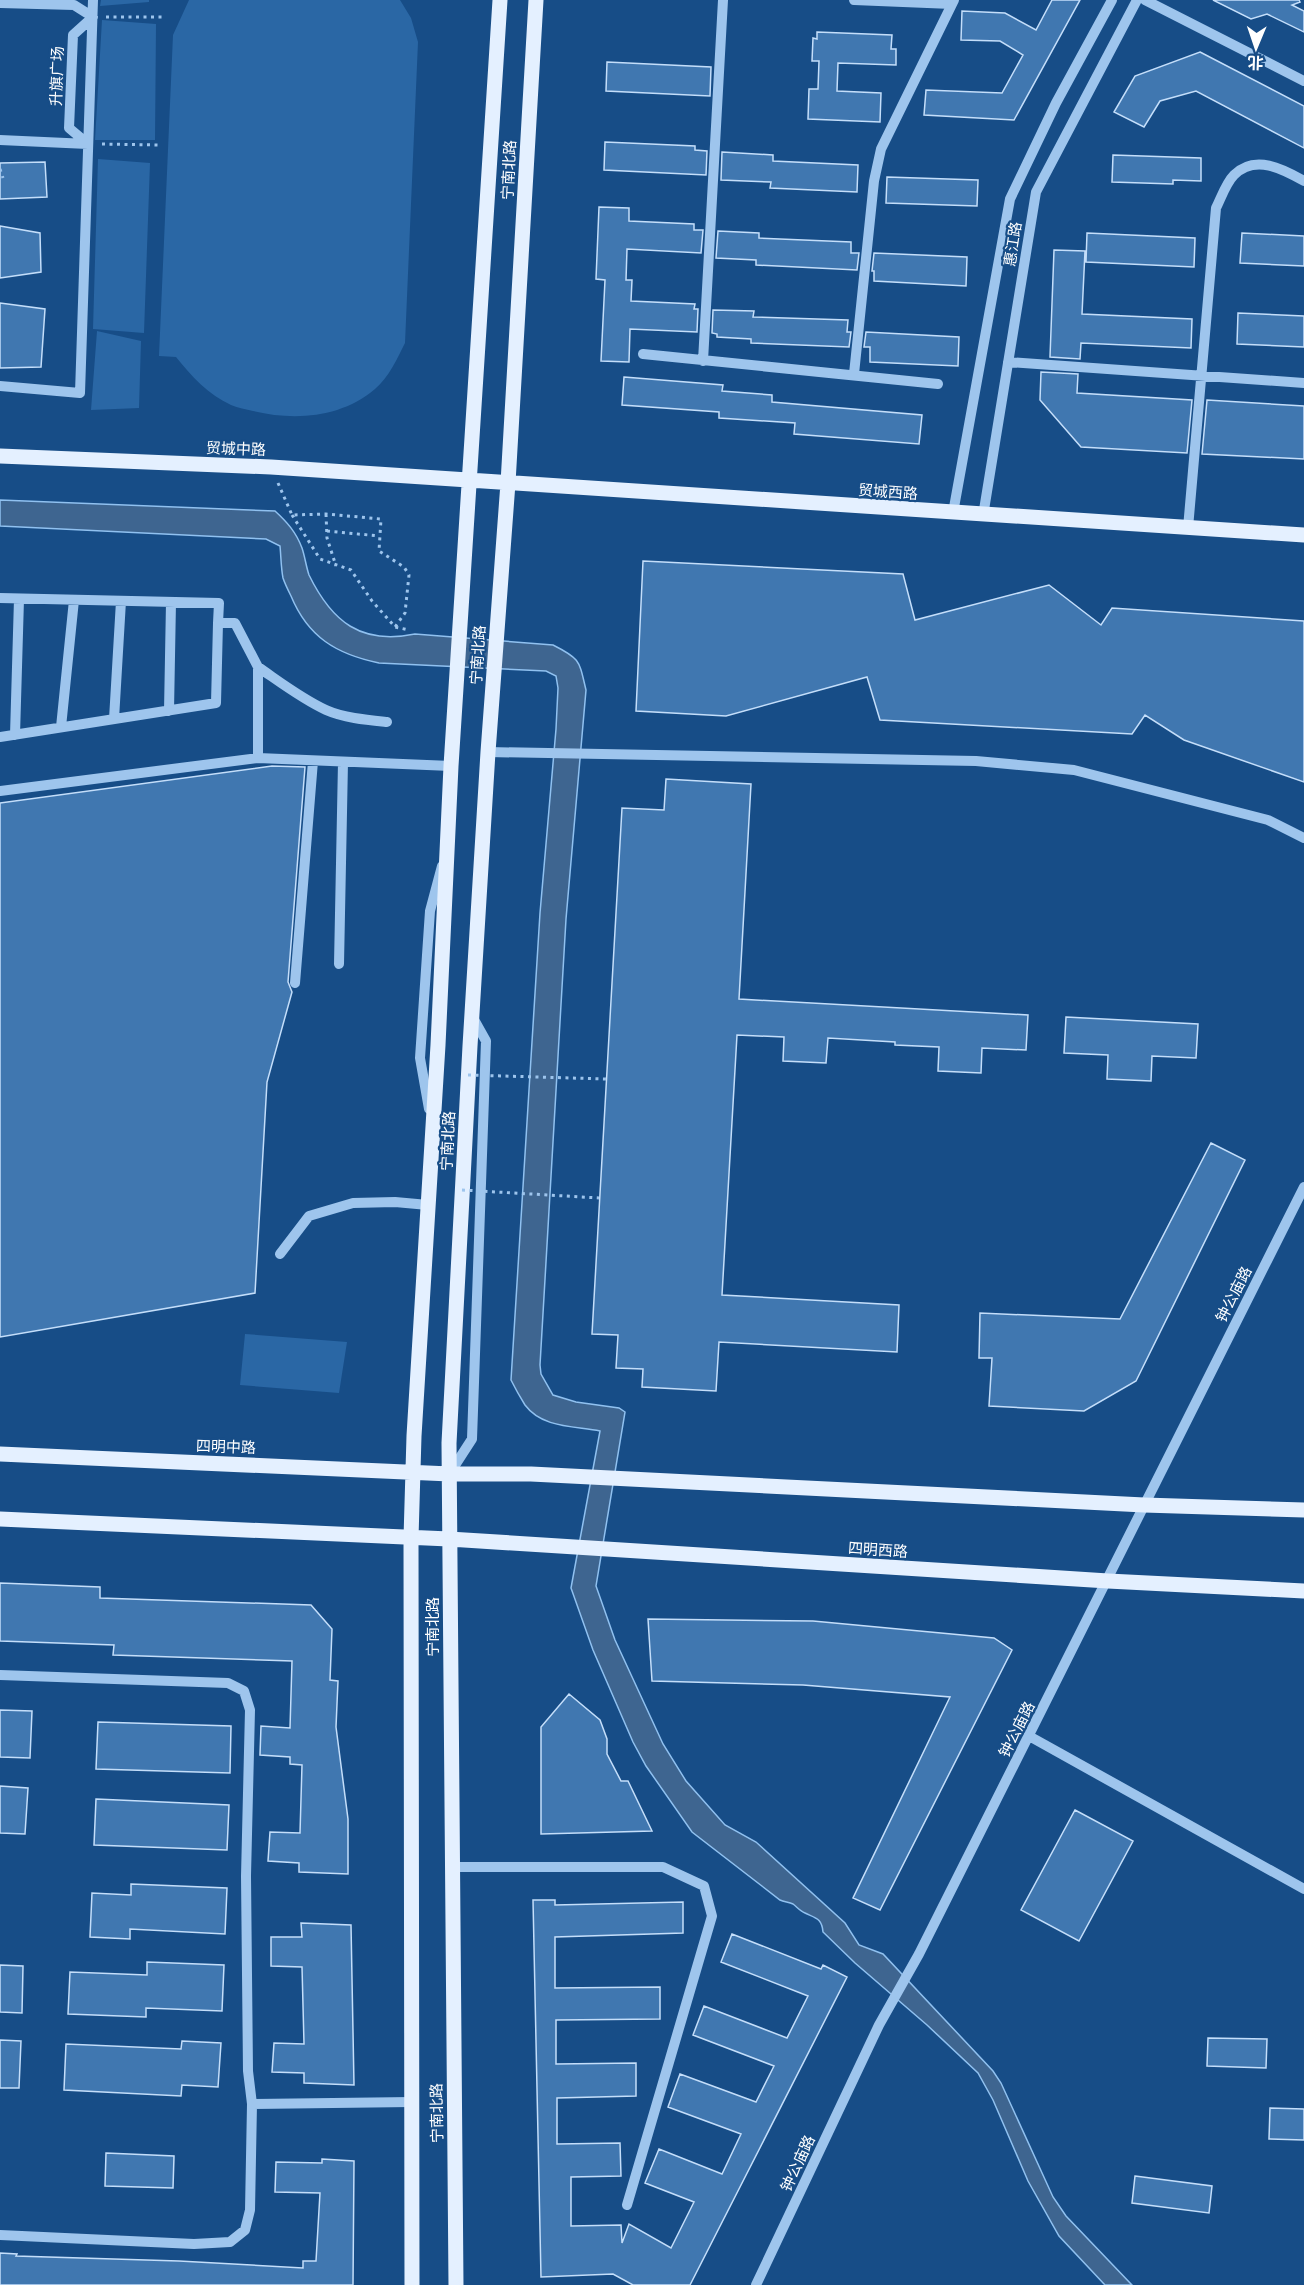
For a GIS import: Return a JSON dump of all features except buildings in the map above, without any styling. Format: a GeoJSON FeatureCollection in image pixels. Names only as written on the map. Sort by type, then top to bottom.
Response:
{"type":"FeatureCollection","features":[{"type":"Feature","properties":{"kind":"main road","name":"宁南北路"},"geometry":{"type":"LineString","coordinates":[[412,2285],[411,1538],[413,1472],[451,766],[500,0]]}},
{"type":"Feature","properties":{"kind":"main road","name":"宁南北路"},"geometry":{"type":"LineString","coordinates":[[456,2285],[450,1432],[468,1075],[488,752],[508,483],[536,0]]}},
{"type":"Feature","properties":{"kind":"main road","name":"贸城中路"},"geometry":{"type":"LineString","coordinates":[[0,456],[271,467],[470,481]]}},
{"type":"Feature","properties":{"kind":"main road","name":"贸城西路"},"geometry":{"type":"LineString","coordinates":[[470,481],[1304,535]]}},
{"type":"Feature","properties":{"kind":"main road","name":"四明中路"},"geometry":{"type":"LineString","coordinates":[[0,1454],[450,1474]]}},
{"type":"Feature","properties":{"kind":"main road"},"geometry":{"type":"LineString","coordinates":[[450,1474],[543,1474],[1304,1510]]}},
{"type":"Feature","properties":{"kind":"main road"},"geometry":{"type":"LineString","coordinates":[[0,1519],[449,1539]]}},
{"type":"Feature","properties":{"kind":"main road","name":"四明西路"},"geometry":{"type":"LineString","coordinates":[[449,1539],[1107,1581],[1304,1591]]}},
{"type":"Feature","properties":{"kind":"street"},"geometry":{"type":"LineString","coordinates":[[0,386],[80,393],[93,0]]}},
{"type":"Feature","properties":{"kind":"street"},"geometry":{"type":"LineString","coordinates":[[703,361],[723,0]]}},
{"type":"Feature","properties":{"kind":"street"},"geometry":{"type":"LineString","coordinates":[[854,0],[953,2],[881,149],[874,181],[854,374]]}},
{"type":"Feature","properties":{"kind":"street","name":"惠江路"},"geometry":{"type":"LineString","coordinates":[[953,513],[1010,199],[1056,103],[1112,0]]}},
{"type":"Feature","properties":{"kind":"street","name":"惠江路"},"geometry":{"type":"LineString","coordinates":[[983,516],[1036,192],[1137,0]]}},
{"type":"Feature","properties":{"kind":"street"},"geometry":{"type":"LineString","coordinates":[[1145,0],[1304,81]]}},
{"type":"Feature","properties":{"kind":"street"},"geometry":{"type":"LineString","coordinates":[[0,3],[74,5],[93,17]]}},
{"type":"Feature","properties":{"kind":"street","name":"升旗广场"},"geometry":{"type":"LineString","coordinates":[[88,144],[69,128],[73,35],[93,17]]}},
{"type":"Feature","properties":{"kind":"street"},"geometry":{"type":"LineString","coordinates":[[0,140],[88,144]]}},
{"type":"Feature","properties":{"kind":"street"},"geometry":{"type":"LineString","coordinates":[[1188,528],[1216,208],[1234,175],[1254,164],[1279,167],[1304,181]]}},
{"type":"Feature","properties":{"kind":"street"},"geometry":{"type":"LineString","coordinates":[[643,354],[938,384]]}},
{"type":"Feature","properties":{"kind":"street"},"geometry":{"type":"LineString","coordinates":[[1008,362],[1304,383]]}},
{"type":"Feature","properties":{"kind":"street"},"geometry":{"type":"LineString","coordinates":[[0,598],[219,603],[216,703],[0,737]]}},
{"type":"Feature","properties":{"kind":"street"},"geometry":{"type":"LineString","coordinates":[[15,735],[19,599]]}},
{"type":"Feature","properties":{"kind":"street"},"geometry":{"type":"LineString","coordinates":[[61,727],[74,600]]}},
{"type":"Feature","properties":{"kind":"street"},"geometry":{"type":"LineString","coordinates":[[114,719],[122,601]]}},
{"type":"Feature","properties":{"kind":"street"},"geometry":{"type":"LineString","coordinates":[[169,711],[171,602]]}},
{"type":"Feature","properties":{"kind":"street"},"geometry":{"type":"LineString","coordinates":[[218,622],[235,623],[258,667],[258,758]]}},
{"type":"Feature","properties":{"kind":"street"},"geometry":{"type":"LineString","coordinates":[[258,667],[299,695],[328,711],[360,719],[387,722]]}},
{"type":"Feature","properties":{"kind":"street"},"geometry":{"type":"LineString","coordinates":[[488,752],[976,760],[1074,770],[1268,820],[1304,838]]}},
{"type":"Feature","properties":{"kind":"street"},"geometry":{"type":"LineString","coordinates":[[0,791],[258,758],[451,766]]}},
{"type":"Feature","properties":{"kind":"street"},"geometry":{"type":"LineString","coordinates":[[295,983],[313,760]]}},
{"type":"Feature","properties":{"kind":"street"},"geometry":{"type":"LineString","coordinates":[[339,964],[343,762]]}},
{"type":"Feature","properties":{"kind":"street"},"geometry":{"type":"LineString","coordinates":[[450,1474],[472,1439],[486,1041],[472,1016]]}},
{"type":"Feature","properties":{"kind":"street","name":"钟公庙路"},"geometry":{"type":"LineString","coordinates":[[756,2285],[879,2025],[919,1954],[1304,1187]]}},
{"type":"Feature","properties":{"kind":"street"},"geometry":{"type":"LineString","coordinates":[[280,1254],[309,1216],[353,1203],[428,1204]]}},
{"type":"Feature","properties":{"kind":"street"},"geometry":{"type":"LineString","coordinates":[[0,1675],[228,1683],[244,1691],[250,1710],[246,1876],[248,2071],[252,2104],[250,2210],[245,2230],[230,2242],[194,2244],[0,2235]]}},
{"type":"Feature","properties":{"kind":"street"},"geometry":{"type":"LineString","coordinates":[[1029,1736],[1304,1889]]}},
{"type":"Feature","properties":{"kind":"street"},"geometry":{"type":"LineString","coordinates":[[452,1867],[663,1867],[704,1886],[712,1916],[627,2205]]}},
{"type":"Feature","properties":{"kind":"street"},"geometry":{"type":"LineString","coordinates":[[252,2104],[412,2102]]}},
{"type":"Feature","properties":{"kind":"path"},"geometry":{"type":"LineString","coordinates":[[93,17],[163,17]]}},
{"type":"Feature","properties":{"kind":"path"},"geometry":{"type":"LineString","coordinates":[[88,144],[161,145]]}},
{"type":"Feature","properties":{"kind":"path"},"geometry":{"type":"LineString","coordinates":[[0,169],[3,178]]}},
{"type":"Feature","properties":{"kind":"path"},"geometry":{"type":"LineString","coordinates":[[271,467],[292,515],[320,559],[351,570],[372,601],[395,627],[409,630]]}},
{"type":"Feature","properties":{"kind":"path"},"geometry":{"type":"LineString","coordinates":[[292,515],[326,514],[381,519],[379,551],[404,567],[409,574],[405,613],[395,627]]}},
{"type":"Feature","properties":{"kind":"path"},"geometry":{"type":"LineString","coordinates":[[326,514],[327,538],[336,566]]}},
{"type":"Feature","properties":{"kind":"path"},"geometry":{"type":"LineString","coordinates":[[327,531],[379,536]]}},
{"type":"Feature","properties":{"kind":"path"},"geometry":{"type":"LineString","coordinates":[[468,1075],[606,1079]]}},
{"type":"Feature","properties":{"kind":"path"},"geometry":{"type":"LineString","coordinates":[[462,1190],[599,1198]]}},
{"type":"Feature","properties":{"kind":"shaded area"},"geometry":{"type":"Polygon","coordinates":[[[101,0],[149,0],[149,2],[100,6],[101,0]]]}},
{"type":"Feature","properties":{"kind":"shaded area"},"geometry":{"type":"Polygon","coordinates":[[[189,0],[400,0],[411,18],[418,42],[405,343],[380,384],[362,399],[347,406],[317,415],[301,416],[269,414],[239,408],[223,401],[208,390],[176,357],[159,356],[173,35],[189,0]]]}},
{"type":"Feature","properties":{"kind":"shaded area"},"geometry":{"type":"Polygon","coordinates":[[[102,20],[156,24],[155,140],[95,140],[102,20]]]}},
{"type":"Feature","properties":{"kind":"shaded area"},"geometry":{"type":"Polygon","coordinates":[[[98,159],[150,163],[144,333],[93,329],[98,159]]]}},
{"type":"Feature","properties":{"kind":"shaded area"},"geometry":{"type":"Polygon","coordinates":[[[97,331],[141,341],[139,408],[91,410],[97,331]]]}},
{"type":"Feature","properties":{"kind":"shaded area"},"geometry":{"type":"Polygon","coordinates":[[[0,500],[275,511],[297,537],[309,575],[328,606],[350,626],[364,633],[396,637],[415,634],[553,645],[569,654],[577,662],[586,690],[566,919],[540,1365],[541,1374],[553,1395],[576,1402],[619,1408],[625,1412],[596,1586],[615,1640],[663,1744],[686,1781],[725,1825],[756,1842],[845,1923],[859,1945],[883,1954],[993,2071],[1001,2083],[1053,2197],[1066,2216],[1132,2285],[1105,2285],[1059,2236],[1028,2181],[993,2100],[978,2073],[855,1963],[823,1932],[817,1919],[793,1904],[780,1900],[692,1832],[646,1766],[633,1742],[593,1650],[571,1588],[600,1431],[559,1425],[540,1418],[525,1405],[511,1380],[540,913],[556,729],[558,688],[556,676],[546,671],[379,663],[337,649],[315,633],[298,610],[283,578],[280,546],[266,539],[0,526],[0,500]]]}},
{"type":"Feature","properties":{"kind":"shaded area"},"geometry":{"type":"Polygon","coordinates":[[[245,1334],[347,1342],[339,1393],[240,1385],[245,1334]]]}}]}
